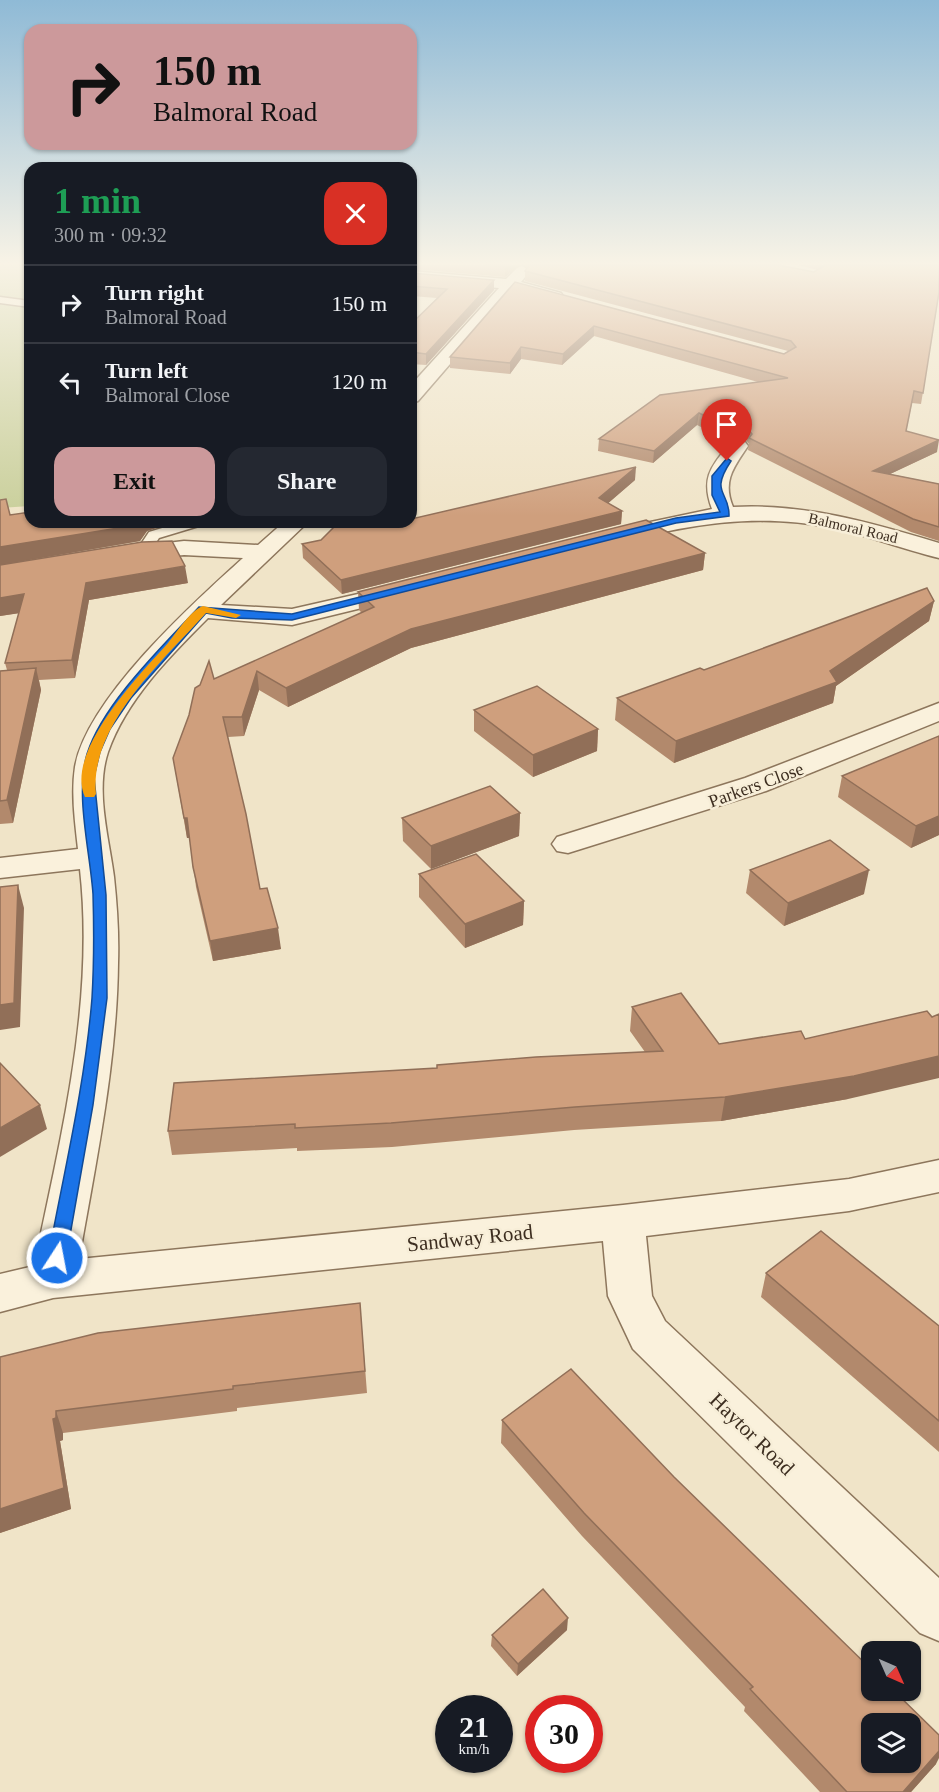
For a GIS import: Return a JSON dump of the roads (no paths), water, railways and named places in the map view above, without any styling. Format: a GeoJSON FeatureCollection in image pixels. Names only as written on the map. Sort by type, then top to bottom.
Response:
{"type":"FeatureCollection","features":[{"type":"Feature","properties":{"kind":"street"},"geometry":{"type":"LineString","coordinates":[[417,390],[454,349]]}},
{"type":"Feature","properties":{"kind":"street"},"geometry":{"type":"LineString","coordinates":[[725,514],[717,495],[716,476],[738,446]]}},
{"type":"Feature","properties":{"kind":"street","name":"Balmoral Road"},"geometry":{"type":"LineString","coordinates":[[585,544],[676,520],[725,514],[775,514],[818,518],[939,550]]}},
{"type":"Feature","properties":{"kind":"street"},"geometry":{"type":"LineString","coordinates":[[53,1280],[85,1105],[99,998],[100,905],[88,777],[94,752],[104,729],[126,696],[203,610],[290,528]]}},
{"type":"Feature","properties":{"kind":"street"},"geometry":{"type":"LineString","coordinates":[[111,556],[144,550],[195,548],[264,552]]}},
{"type":"Feature","properties":{"kind":"street"},"geometry":{"type":"LineString","coordinates":[[203,610],[292,617],[425,585]]}},
{"type":"Feature","properties":{"kind":"street","name":"Parkers Close"},"geometry":{"type":"LineString","coordinates":[[568,844],[665,816],[769,782],[939,711]]}},
{"type":"Feature","properties":{"kind":"street"},"geometry":{"type":"LineString","coordinates":[[0,868],[96,857]]}},
{"type":"Feature","properties":{"kind":"street","name":"Sandway Road"},"geometry":{"type":"LineString","coordinates":[[0,1293],[53,1280],[623,1222],[849,1196],[939,1176]]}},
{"type":"Feature","properties":{"kind":"street","name":"Haytor Road"},"geometry":{"type":"LineString","coordinates":[[623,1222],[630,1296],[650,1335],[939,1614]]}},
{"type":"Feature","properties":{"kind":"lane"},"geometry":{"type":"LineString","coordinates":[[144,550],[154,535],[177,528]]}}]}
